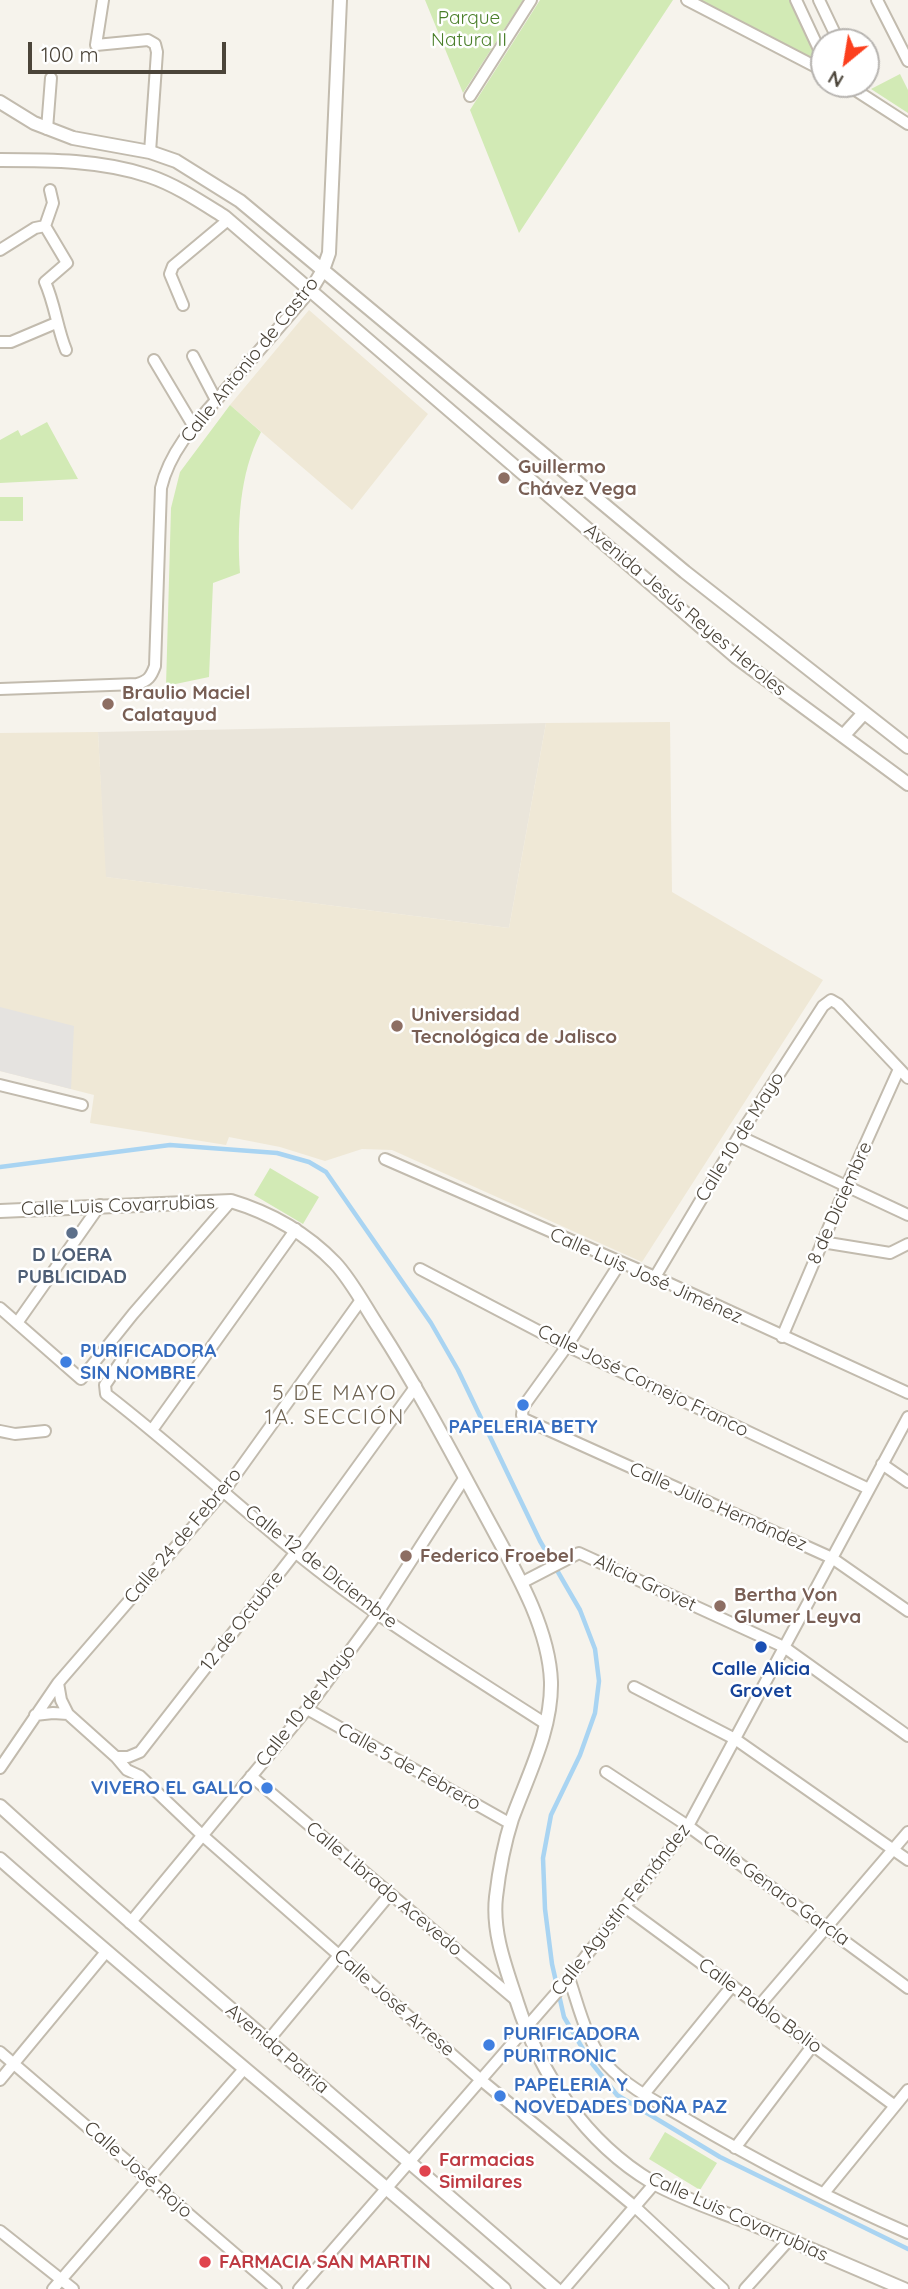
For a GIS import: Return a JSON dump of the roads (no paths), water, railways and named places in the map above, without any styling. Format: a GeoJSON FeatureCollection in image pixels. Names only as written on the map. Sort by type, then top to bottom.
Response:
{"type":"FeatureCollection","features":[{"type":"Feature","properties":{"kind":"street"},"geometry":{"type":"LineString","coordinates":[[103,0],[96,45],[148,40],[155,44],[158,52],[150,152]]}},
{"type":"Feature","properties":{"kind":"street","name":"Calle Antonio de Castro"},"geometry":{"type":"LineString","coordinates":[[0,688],[136,684],[146,681],[152,675],[155,666],[161,488],[171,459],[216,400],[311,290],[329,253],[340,0]]}},
{"type":"Feature","properties":{"kind":"street"},"geometry":{"type":"LineString","coordinates":[[470,96],[531,0]]}},
{"type":"Feature","properties":{"kind":"street"},"geometry":{"type":"LineString","coordinates":[[687,0],[810,64]]}},
{"type":"Feature","properties":{"kind":"street"},"geometry":{"type":"LineString","coordinates":[[796,0],[810,30]]}},
{"type":"Feature","properties":{"kind":"street"},"geometry":{"type":"LineString","coordinates":[[819,0],[832,28]]}},
{"type":"Feature","properties":{"kind":"street"},"geometry":{"type":"LineString","coordinates":[[877,0],[908,61]]}},
{"type":"Feature","properties":{"kind":"street"},"geometry":{"type":"LineString","coordinates":[[47,129],[51,78]]}},
{"type":"Feature","properties":{"kind":"street"},"geometry":{"type":"LineString","coordinates":[[873,98],[908,124]]}},
{"type":"Feature","properties":{"kind":"street","name":"Avenida Jesús Reyes Heroles"},"geometry":{"type":"LineString","coordinates":[[0,102],[47,129],[73,138],[150,152],[176,161],[240,201],[674,564],[908,747]]}},
{"type":"Feature","properties":{"kind":"street","name":"Avenida Jesús Reyes Heroles"},"geometry":{"type":"LineString","coordinates":[[0,160],[59,161],[131,171],[152,177],[189,195],[228,220],[736,657],[908,784]]}},
{"type":"Feature","properties":{"kind":"street"},"geometry":{"type":"LineString","coordinates":[[50,190],[53,203],[45,226],[67,263],[45,282],[66,350]]}},
{"type":"Feature","properties":{"kind":"street"},"geometry":{"type":"LineString","coordinates":[[183,304],[170,274],[173,266],[228,220]]}},
{"type":"Feature","properties":{"kind":"street"},"geometry":{"type":"LineString","coordinates":[[0,250],[35,228],[45,226]]}},
{"type":"Feature","properties":{"kind":"street"},"geometry":{"type":"LineString","coordinates":[[0,342],[11,342],[56,323]]}},
{"type":"Feature","properties":{"kind":"street"},"geometry":{"type":"LineString","coordinates":[[193,356],[216,400]]}},
{"type":"Feature","properties":{"kind":"street"},"geometry":{"type":"LineString","coordinates":[[154,360],[194,427]]}},
{"type":"Feature","properties":{"kind":"street"},"geometry":{"type":"LineString","coordinates":[[843,736],[863,714]]}},
{"type":"Feature","properties":{"kind":"street","name":"Calle 10 de Mayo"},"geometry":{"type":"LineString","coordinates":[[655,1278],[740,1136],[823,1006],[831,1000],[838,1004],[899,1069]]}},
{"type":"Feature","properties":{"kind":"street"},"geometry":{"type":"LineString","coordinates":[[899,1069],[908,1078]]}},
{"type":"Feature","properties":{"kind":"street","name":"8 de Diciembre"},"geometry":{"type":"LineString","coordinates":[[782,1337],[899,1069]]}},
{"type":"Feature","properties":{"kind":"street"},"geometry":{"type":"LineString","coordinates":[[0,1085],[82,1105]]}},
{"type":"Feature","properties":{"kind":"street"},"geometry":{"type":"LineString","coordinates":[[740,1136],[908,1215]]}},
{"type":"Feature","properties":{"kind":"street","name":"Calle Luis José Jiménez"},"geometry":{"type":"LineString","coordinates":[[385,1159],[908,1393]]}},
{"type":"Feature","properties":{"kind":"street"},"geometry":{"type":"LineString","coordinates":[[0,1308],[81,1379],[133,1314],[231,1201]]}},
{"type":"Feature","properties":{"kind":"street","name":"Calle Luis Covarrubias"},"geometry":{"type":"LineString","coordinates":[[0,1211],[231,1201],[263,1211],[296,1229],[337,1265],[416,1386],[521,1583],[548,1656],[551,1690],[546,1724],[510,1824],[496,1900],[496,1926],[501,1951],[517,2001],[548,2074],[586,2126],[615,2155],[654,2183],[904,2289]]}},
{"type":"Feature","properties":{"kind":"street"},"geometry":{"type":"LineString","coordinates":[[17,1322],[100,1206]]}},
{"type":"Feature","properties":{"kind":"street"},"geometry":{"type":"LineString","coordinates":[[152,1430],[296,1229]]}},
{"type":"Feature","properties":{"kind":"street"},"geometry":{"type":"LineString","coordinates":[[822,1242],[890,1253],[908,1244]]}},
{"type":"Feature","properties":{"kind":"street"},"geometry":{"type":"LineString","coordinates":[[567,1346],[620,1264]]}},
{"type":"Feature","properties":{"kind":"street","name":"Calle José Cornejo Franco"},"geometry":{"type":"LineString","coordinates":[[420,1269],[567,1346],[869,1489]]}},
{"type":"Feature","properties":{"kind":"street","name":"Calle 24 de Febrero"},"geometry":{"type":"LineString","coordinates":[[0,1768],[58,1684],[224,1491],[361,1300]]}},
{"type":"Feature","properties":{"kind":"street","name":"Calle Julio Hernández"},"geometry":{"type":"LineString","coordinates":[[567,1346],[523,1407],[522,1415],[528,1422],[832,1558],[908,1611]]}},
{"type":"Feature","properties":{"kind":"street","name":"Calle 12 de Diciembre"},"geometry":{"type":"LineString","coordinates":[[122,1360],[104,1390],[295,1553],[377,1614],[546,1724]]}},
{"type":"Feature","properties":{"kind":"street","name":"12 de Octubre"},"geometry":{"type":"LineString","coordinates":[[141,1752],[295,1553],[416,1386]]}},
{"type":"Feature","properties":{"kind":"street","name":"Calle Agustín Fernández"},"geometry":{"type":"LineString","coordinates":[[299,2289],[567,1981],[688,1826],[908,1416]]}},
{"type":"Feature","properties":{"kind":"street"},"geometry":{"type":"LineString","coordinates":[[0,1431],[15,1434],[45,1430]]}},
{"type":"Feature","properties":{"kind":"street"},"geometry":{"type":"LineString","coordinates":[[882,1464],[908,1482]]}},
{"type":"Feature","properties":{"kind":"street","name":"Calle 10 de Mayo"},"geometry":{"type":"LineString","coordinates":[[130,1923],[307,1709],[377,1614],[465,1477]]}},
{"type":"Feature","properties":{"kind":"street","name":"Alicia Grovet"},"geometry":{"type":"LineString","coordinates":[[521,1583],[579,1553],[784,1647],[908,1736]]}},
{"type":"Feature","properties":{"kind":"street","name":"Calle José Arrese"},"geometry":{"type":"LineString","coordinates":[[58,1684],[61,1700],[68,1714],[127,1770],[140,1776],[202,1835],[481,2080],[634,2206],[723,2289]]}},
{"type":"Feature","properties":{"kind":"street"},"geometry":{"type":"LineString","coordinates":[[634,1688],[735,1739],[908,1860]]}},
{"type":"Feature","properties":{"kind":"street","name":"Calle 5 de Febrero"},"geometry":{"type":"LineString","coordinates":[[307,1709],[510,1824]]}},
{"type":"Feature","properties":{"kind":"street"},"geometry":{"type":"LineString","coordinates":[[35,1716],[68,1714]]}},
{"type":"Feature","properties":{"kind":"street"},"geometry":{"type":"LineString","coordinates":[[116,1757],[128,1757],[141,1752],[140,1776]]}},
{"type":"Feature","properties":{"kind":"street","name":"Calle Genaro García"},"geometry":{"type":"LineString","coordinates":[[606,1772],[688,1826],[908,1987]]}},
{"type":"Feature","properties":{"kind":"street","name":"Calle Librado Acevedo"},"geometry":{"type":"LineString","coordinates":[[251,1776],[517,2001]]}},
{"type":"Feature","properties":{"kind":"street","name":"Avenida Patria"},"geometry":{"type":"LineString","coordinates":[[0,1806],[130,1923],[556,2289]]}},
{"type":"Feature","properties":{"kind":"street"},"geometry":{"type":"LineString","coordinates":[[759,2006],[908,1832]]}},
{"type":"Feature","properties":{"kind":"street","name":"Avenida Patria"},"geometry":{"type":"LineString","coordinates":[[0,1859],[504,2289]]}},
{"type":"Feature","properties":{"kind":"street"},"geometry":{"type":"LineString","coordinates":[[267,2042],[390,1894]]}},
{"type":"Feature","properties":{"kind":"street","name":"Calle Pablo Bolio"},"geometry":{"type":"LineString","coordinates":[[625,1907],[895,2106]]}},
{"type":"Feature","properties":{"kind":"street"},"geometry":{"type":"LineString","coordinates":[[0,2080],[106,1952]]}},
{"type":"Feature","properties":{"kind":"street"},"geometry":{"type":"LineString","coordinates":[[567,1981],[596,2051],[608,2067],[644,2094],[735,2148],[824,2193],[906,2229]]}},
{"type":"Feature","properties":{"kind":"street"},"geometry":{"type":"LineString","coordinates":[[644,2094],[732,1986]]}},
{"type":"Feature","properties":{"kind":"street"},"geometry":{"type":"LineString","coordinates":[[735,2148],[813,2045]]}},
{"type":"Feature","properties":{"kind":"street","name":"Calle José Rojo"},"geometry":{"type":"LineString","coordinates":[[0,2052],[276,2289]]}},
{"type":"Feature","properties":{"kind":"street"},"geometry":{"type":"LineString","coordinates":[[53,2289],[244,2069]]}},
{"type":"Feature","properties":{"kind":"street"},"geometry":{"type":"LineString","coordinates":[[824,2193],[908,2090]]}},
{"type":"Feature","properties":{"kind":"street"},"geometry":{"type":"LineString","coordinates":[[564,2289],[654,2183]]}},
{"type":"Feature","properties":{"kind":"street"},"geometry":{"type":"LineString","coordinates":[[0,2231],[73,2289]]}},
{"type":"Feature","properties":{"kind":"street"},"geometry":{"type":"LineString","coordinates":[[744,2289],[789,2240]]}},
{"type":"Feature","properties":{"kind":"street"},"geometry":{"type":"LineString","coordinates":[[876,2277],[890,2289]]}},
{"type":"Feature","properties":{"kind":"waterway"},"geometry":{"type":"LineString","coordinates":[[0,1167],[170,1145],[277,1153],[309,1162],[326,1172],[431,1323],[458,1370],[540,1541],[580,1610],[595,1649],[599,1681],[595,1713],[580,1755],[551,1815],[543,1858],[545,1909],[552,1964],[564,2017],[590,2061],[617,2095],[720,2157],[908,2249]]}},
{"type":"Feature","properties":{"kind":"place","name":"Guillermo Chávez Vega"},"geometry":{"type":"Point","coordinates":[504,478]}},
{"type":"Feature","properties":{"kind":"place","name":"Braulio Maciel Calatayud"},"geometry":{"type":"Point","coordinates":[108,704]}},
{"type":"Feature","properties":{"kind":"place","name":"Universidad Tecnológica de Jalisco"},"geometry":{"type":"Point","coordinates":[397,1026]}},
{"type":"Feature","properties":{"kind":"place","name":"D LOERA PUBLICIDAD"},"geometry":{"type":"Point","coordinates":[72,1233]}},
{"type":"Feature","properties":{"kind":"place","name":"PURIFICADORA SIN NOMBRE"},"geometry":{"type":"Point","coordinates":[66,1362]}},
{"type":"Feature","properties":{"kind":"place","name":"PAPELERIA BETY"},"geometry":{"type":"Point","coordinates":[523,1405]}},
{"type":"Feature","properties":{"kind":"place","name":"Federico Froebel"},"geometry":{"type":"Point","coordinates":[406,1556]}},
{"type":"Feature","properties":{"kind":"place","name":"Bertha Von Glumer Leyva"},"geometry":{"type":"Point","coordinates":[720,1606]}},
{"type":"Feature","properties":{"kind":"place","name":"Calle Alicia Grovet"},"geometry":{"type":"Point","coordinates":[761,1647]}},
{"type":"Feature","properties":{"kind":"place","name":"VIVERO EL GALLO"},"geometry":{"type":"Point","coordinates":[267,1788]}},
{"type":"Feature","properties":{"kind":"place","name":"PURIFICADORA PURITRONIC"},"geometry":{"type":"Point","coordinates":[489,2045]}},
{"type":"Feature","properties":{"kind":"place","name":"PAPELERIA Y NOVEDADES DOÑA PAZ"},"geometry":{"type":"Point","coordinates":[500,2096]}},
{"type":"Feature","properties":{"kind":"place","name":"Farmacias Similares"},"geometry":{"type":"Point","coordinates":[425,2171]}},
{"type":"Feature","properties":{"kind":"place","name":"FARMACIA SAN MARTIN"},"geometry":{"type":"Point","coordinates":[205,2262]}},
{"type":"Feature","properties":{"kind":"district","name":"5 DE MAYO 1A. SECCIÓN"},"geometry":{"type":"Point","coordinates":[335,1406]}},
{"type":"Feature","properties":{"kind":"park label","name":"Parque Natura II"},"geometry":{"type":"Point","coordinates":[469,29]}}]}
